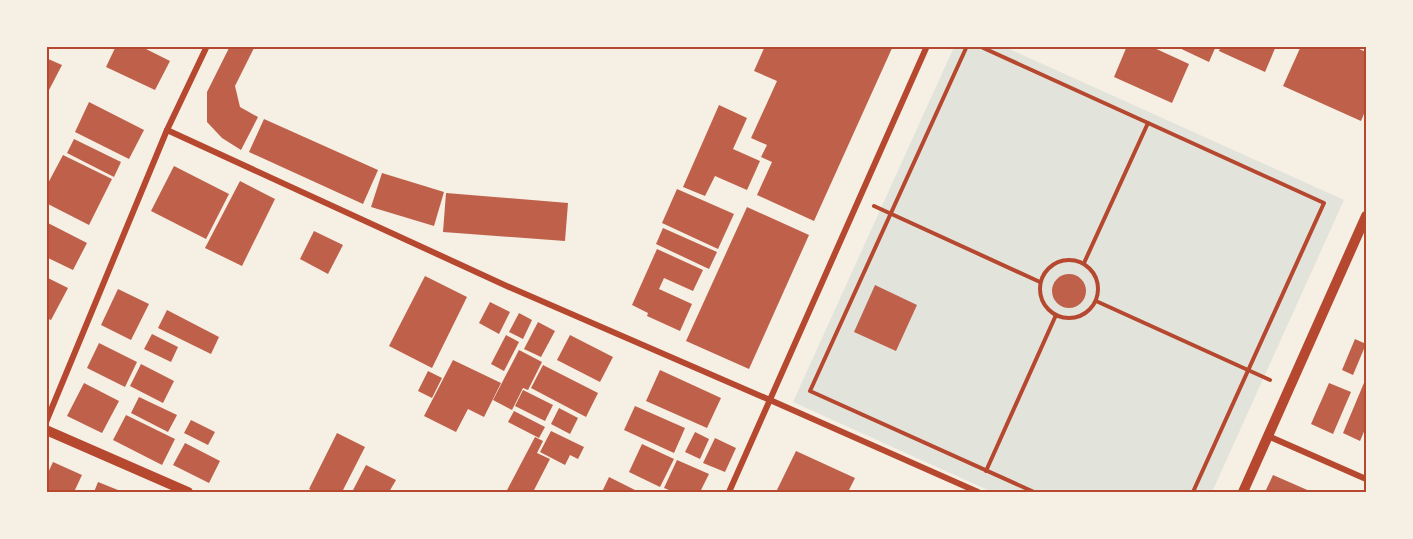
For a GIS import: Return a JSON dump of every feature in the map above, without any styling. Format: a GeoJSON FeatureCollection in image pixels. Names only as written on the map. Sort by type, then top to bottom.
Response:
{"type":"FeatureCollection","features":[{"type":"Feature","properties":{"kind":"street"},"geometry":{"type":"LineString","coordinates":[[46,422],[166,129],[207,46]]}},
{"type":"Feature","properties":{"kind":"street"},"geometry":{"type":"LineString","coordinates":[[729,492],[927,46]]}},
{"type":"Feature","properties":{"kind":"street"},"geometry":{"type":"LineString","coordinates":[[166,129],[509,287],[978,492]]}},
{"type":"Feature","properties":{"kind":"street"},"geometry":{"type":"LineString","coordinates":[[1243,492],[1366,216]]}},
{"type":"Feature","properties":{"kind":"street"},"geometry":{"type":"LineString","coordinates":[[46,430],[188,492]]}},
{"type":"Feature","properties":{"kind":"street"},"geometry":{"type":"LineString","coordinates":[[1268,436],[1366,479]]}},
{"type":"Feature","properties":{"kind":"path"},"geometry":{"type":"LineString","coordinates":[[967,46],[810,391],[1034,492]]}},
{"type":"Feature","properties":{"kind":"path"},"geometry":{"type":"LineString","coordinates":[[980,46],[1324,203],[1193,492]]}},
{"type":"Feature","properties":{"kind":"path"},"geometry":{"type":"LineString","coordinates":[[1084,263],[1148,123]]}},
{"type":"Feature","properties":{"kind":"path"},"geometry":{"type":"LineString","coordinates":[[859,200],[1040,282]]}},
{"type":"Feature","properties":{"kind":"path"},"geometry":{"type":"LineString","coordinates":[[1070,260],[1084,263],[1098,280],[1096,301],[1088,312],[1078,317],[1067,318],[1056,315],[1046,307],[1041,294],[1040,282],[1047,270],[1058,262],[1070,260]]}},
{"type":"Feature","properties":{"kind":"path"},"geometry":{"type":"LineString","coordinates":[[1096,301],[1289,388]]}},
{"type":"Feature","properties":{"kind":"path"},"geometry":{"type":"LineString","coordinates":[[986,471],[1056,315]]}},
{"type":"Feature","properties":{"kind":"shaded area"},"geometry":{"type":"Polygon","coordinates":[[[954,47],[1005,47],[1344,200],[1212,492],[992,492],[793,402],[954,47]]]}},
{"type":"Feature","properties":{"kind":"building"},"geometry":{"type":"Polygon","coordinates":[[[116,46],[140,46],[170,61],[155,90],[106,67],[116,46]]]}},
{"type":"Feature","properties":{"kind":"building"},"geometry":{"type":"Polygon","coordinates":[[[230,46],[255,46],[235,86],[240,107],[258,117],[241,150],[222,138],[207,122],[207,92],[230,46]]]}},
{"type":"Feature","properties":{"kind":"building"},"geometry":{"type":"Polygon","coordinates":[[[765,46],[893,46],[814,221],[757,195],[772,162],[761,157],[767,145],[751,138],[777,81],[754,71],[765,46]]]}},
{"type":"Feature","properties":{"kind":"building"},"geometry":{"type":"Polygon","coordinates":[[[1127,46],[1150,46],[1189,64],[1172,103],[1114,77],[1127,46]]]}},
{"type":"Feature","properties":{"kind":"building"},"geometry":{"type":"Polygon","coordinates":[[[1175,46],[1216,46],[1209,62],[1175,46]]]}},
{"type":"Feature","properties":{"kind":"building"},"geometry":{"type":"Polygon","coordinates":[[[1221,46],[1276,46],[1265,72],[1219,51],[1221,46]]]}},
{"type":"Feature","properties":{"kind":"building"},"geometry":{"type":"Polygon","coordinates":[[[1301,46],[1353,46],[1366,52],[1366,109],[1361,121],[1283,86],[1301,46]]]}},
{"type":"Feature","properties":{"kind":"building"},"geometry":{"type":"Polygon","coordinates":[[[46,58],[62,65],[48,92],[46,91],[46,58]]]}},
{"type":"Feature","properties":{"kind":"building"},"geometry":{"type":"Polygon","coordinates":[[[89,102],[144,130],[129,159],[75,132],[89,102]]]}},
{"type":"Feature","properties":{"kind":"building"},"geometry":{"type":"Polygon","coordinates":[[[719,105],[747,118],[733,149],[760,161],[747,190],[715,176],[705,196],[683,187],[719,105]]]}},
{"type":"Feature","properties":{"kind":"building"},"geometry":{"type":"Polygon","coordinates":[[[264,119],[378,170],[363,204],[249,152],[264,119]]]}},
{"type":"Feature","properties":{"kind":"building"},"geometry":{"type":"Polygon","coordinates":[[[74,139],[121,162],[114,177],[67,153],[74,139]]]}},
{"type":"Feature","properties":{"kind":"building"},"geometry":{"type":"Polygon","coordinates":[[[63,155],[112,179],[89,225],[46,203],[46,187],[63,155]]]}},
{"type":"Feature","properties":{"kind":"building"},"geometry":{"type":"Polygon","coordinates":[[[174,166],[229,194],[206,239],[151,211],[174,166]]]}},
{"type":"Feature","properties":{"kind":"building"},"geometry":{"type":"Polygon","coordinates":[[[382,173],[444,192],[434,226],[371,207],[382,173]]]}},
{"type":"Feature","properties":{"kind":"building"},"geometry":{"type":"Polygon","coordinates":[[[240,181],[275,199],[242,266],[205,248],[240,181]]]}},
{"type":"Feature","properties":{"kind":"building"},"geometry":{"type":"Polygon","coordinates":[[[677,189],[734,214],[718,249],[662,223],[677,189]]]}},
{"type":"Feature","properties":{"kind":"building"},"geometry":{"type":"Polygon","coordinates":[[[446,193],[568,203],[565,241],[443,232],[446,193]]]}},
{"type":"Feature","properties":{"kind":"building"},"geometry":{"type":"Polygon","coordinates":[[[747,207],[809,235],[749,369],[686,341],[747,207]]]}},
{"type":"Feature","properties":{"kind":"building"},"geometry":{"type":"Polygon","coordinates":[[[46,222],[87,243],[73,270],[46,257],[46,222]]]}},
{"type":"Feature","properties":{"kind":"building"},"geometry":{"type":"Polygon","coordinates":[[[663,228],[717,252],[709,269],[656,244],[663,228]]]}},
{"type":"Feature","properties":{"kind":"building"},"geometry":{"type":"Polygon","coordinates":[[[314,231],[343,245],[328,274],[300,259],[314,231]]]}},
{"type":"Feature","properties":{"kind":"building"},"geometry":{"type":"Polygon","coordinates":[[[657,249],[703,270],[693,291],[664,278],[659,289],[692,304],[680,331],[647,316],[648,313],[632,305],[657,249]]]}},
{"type":"Feature","properties":{"kind":"building"},"geometry":{"type":"Polygon","coordinates":[[[1069,274],[1081,279],[1086,291],[1081,303],[1069,308],[1057,303],[1052,291],[1057,279],[1069,274]]]}},
{"type":"Feature","properties":{"kind":"building"},"geometry":{"type":"Polygon","coordinates":[[[425,276],[467,297],[432,368],[389,346],[425,276]]]}},
{"type":"Feature","properties":{"kind":"building"},"geometry":{"type":"Polygon","coordinates":[[[46,277],[68,288],[51,320],[46,318],[46,277]]]}},
{"type":"Feature","properties":{"kind":"building"},"geometry":{"type":"Polygon","coordinates":[[[875,285],[917,305],[896,351],[854,332],[875,285]]]}},
{"type":"Feature","properties":{"kind":"building"},"geometry":{"type":"Polygon","coordinates":[[[118,289],[149,304],[131,340],[101,325],[118,289]]]}},
{"type":"Feature","properties":{"kind":"building"},"geometry":{"type":"Polygon","coordinates":[[[490,302],[510,312],[499,334],[479,323],[490,302]]]}},
{"type":"Feature","properties":{"kind":"building"},"geometry":{"type":"Polygon","coordinates":[[[167,310],[219,337],[211,354],[158,328],[167,310]]]}},
{"type":"Feature","properties":{"kind":"building"},"geometry":{"type":"Polygon","coordinates":[[[519,313],[532,320],[523,339],[509,332],[519,313]]]}},
{"type":"Feature","properties":{"kind":"building"},"geometry":{"type":"Polygon","coordinates":[[[538,322],[555,331],[541,357],[524,349],[538,322]]]}},
{"type":"Feature","properties":{"kind":"building"},"geometry":{"type":"Polygon","coordinates":[[[152,334],[178,347],[171,362],[144,349],[152,334]]]}},
{"type":"Feature","properties":{"kind":"building"},"geometry":{"type":"Polygon","coordinates":[[[506,335],[519,342],[504,371],[491,364],[506,335]]]}},
{"type":"Feature","properties":{"kind":"building"},"geometry":{"type":"Polygon","coordinates":[[[570,335],[613,357],[600,382],[557,360],[570,335]]]}},
{"type":"Feature","properties":{"kind":"building"},"geometry":{"type":"Polygon","coordinates":[[[1355,339],[1366,344],[1353,375],[1342,370],[1355,339]]]}},
{"type":"Feature","properties":{"kind":"building"},"geometry":{"type":"Polygon","coordinates":[[[99,343],[137,362],[125,387],[87,368],[99,343]]]}},
{"type":"Feature","properties":{"kind":"building"},"geometry":{"type":"Polygon","coordinates":[[[519,350],[542,362],[528,390],[523,388],[512,410],[493,400],[519,350]]]}},
{"type":"Feature","properties":{"kind":"building"},"geometry":{"type":"Polygon","coordinates":[[[453,360],[501,383],[484,417],[468,409],[456,432],[424,416],[453,360]]]}},
{"type":"Feature","properties":{"kind":"building"},"geometry":{"type":"Polygon","coordinates":[[[141,364],[174,381],[163,403],[130,386],[141,364]]]}},
{"type":"Feature","properties":{"kind":"building"},"geometry":{"type":"Polygon","coordinates":[[[543,365],[598,393],[586,417],[531,388],[543,365]]]}},
{"type":"Feature","properties":{"kind":"building"},"geometry":{"type":"Polygon","coordinates":[[[660,370],[721,398],[707,428],[646,401],[660,370]]]}},
{"type":"Feature","properties":{"kind":"building"},"geometry":{"type":"Polygon","coordinates":[[[428,371],[442,378],[432,398],[418,391],[428,371]]]}},
{"type":"Feature","properties":{"kind":"building"},"geometry":{"type":"Polygon","coordinates":[[[1366,378],[1366,427],[1360,441],[1343,433],[1366,378]]]}},
{"type":"Feature","properties":{"kind":"building"},"geometry":{"type":"Polygon","coordinates":[[[84,383],[119,401],[102,433],[67,416],[84,383]]]}},
{"type":"Feature","properties":{"kind":"building"},"geometry":{"type":"Polygon","coordinates":[[[1329,383],[1351,392],[1333,434],[1311,424],[1329,383]]]}},
{"type":"Feature","properties":{"kind":"building"},"geometry":{"type":"Polygon","coordinates":[[[523,390],[553,405],[545,421],[515,406],[523,390]]]}},
{"type":"Feature","properties":{"kind":"building"},"geometry":{"type":"Polygon","coordinates":[[[139,397],[177,415],[168,432],[131,413],[139,397]]]}},
{"type":"Feature","properties":{"kind":"building"},"geometry":{"type":"Polygon","coordinates":[[[635,406],[685,428],[674,453],[624,430],[635,406]]]}},
{"type":"Feature","properties":{"kind":"building"},"geometry":{"type":"Polygon","coordinates":[[[559,408],[578,418],[570,434],[551,424],[559,408]]]}},
{"type":"Feature","properties":{"kind":"building"},"geometry":{"type":"Polygon","coordinates":[[[514,411],[545,427],[539,438],[508,422],[514,411]]]}},
{"type":"Feature","properties":{"kind":"building"},"geometry":{"type":"Polygon","coordinates":[[[126,415],[175,439],[162,465],[113,440],[126,415]]]}},
{"type":"Feature","properties":{"kind":"building"},"geometry":{"type":"Polygon","coordinates":[[[191,420],[215,432],[208,445],[184,433],[191,420]]]}},
{"type":"Feature","properties":{"kind":"building"},"geometry":{"type":"Polygon","coordinates":[[[551,431],[584,447],[578,459],[570,455],[565,465],[540,452],[551,431]]]}},
{"type":"Feature","properties":{"kind":"building"},"geometry":{"type":"Polygon","coordinates":[[[695,432],[709,439],[700,459],[685,452],[695,432]]]}},
{"type":"Feature","properties":{"kind":"building"},"geometry":{"type":"Polygon","coordinates":[[[337,433],[365,447],[342,492],[315,492],[309,489],[337,433]]]}},
{"type":"Feature","properties":{"kind":"building"},"geometry":{"type":"Polygon","coordinates":[[[535,437],[543,441],[537,453],[550,459],[533,492],[506,492],[535,437]]]}},
{"type":"Feature","properties":{"kind":"building"},"geometry":{"type":"Polygon","coordinates":[[[715,438],[736,448],[725,472],[703,463],[715,438]]]}},
{"type":"Feature","properties":{"kind":"building"},"geometry":{"type":"Polygon","coordinates":[[[185,443],[220,461],[209,483],[173,465],[185,443]]]}},
{"type":"Feature","properties":{"kind":"building"},"geometry":{"type":"Polygon","coordinates":[[[642,444],[674,459],[660,487],[629,472],[642,444]]]}},
{"type":"Feature","properties":{"kind":"building"},"geometry":{"type":"Polygon","coordinates":[[[796,451],[855,478],[848,492],[776,492],[796,451]]]}},
{"type":"Feature","properties":{"kind":"building"},"geometry":{"type":"Polygon","coordinates":[[[677,460],[709,474],[700,492],[674,492],[664,488],[677,460]]]}},
{"type":"Feature","properties":{"kind":"building"},"geometry":{"type":"Polygon","coordinates":[[[53,462],[82,475],[74,492],[46,492],[46,477],[53,462]]]}},
{"type":"Feature","properties":{"kind":"building"},"geometry":{"type":"Polygon","coordinates":[[[366,465],[396,480],[389,492],[352,492],[366,465]]]}},
{"type":"Feature","properties":{"kind":"building"},"geometry":{"type":"Polygon","coordinates":[[[1273,475],[1312,492],[1265,492],[1273,475]]]}},
{"type":"Feature","properties":{"kind":"building"},"geometry":{"type":"Polygon","coordinates":[[[609,477],[637,491],[637,492],[602,492],[609,477]]]}},
{"type":"Feature","properties":{"kind":"building"},"geometry":{"type":"Polygon","coordinates":[[[98,482],[123,492],[94,492],[98,482]]]}}]}
